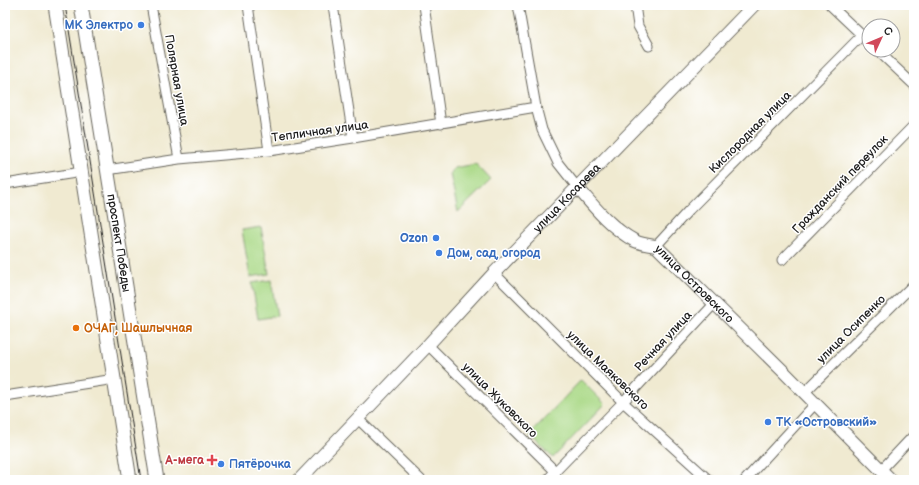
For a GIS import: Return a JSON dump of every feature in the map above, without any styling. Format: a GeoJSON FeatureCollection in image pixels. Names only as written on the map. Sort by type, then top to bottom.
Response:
{"type":"FeatureCollection","features":[{"type":"Feature","properties":{"kind":"main road"},"geometry":{"type":"LineString","coordinates":[[55,5],[130,480]]}},
{"type":"Feature","properties":{"kind":"main road","name":"проспект Победы"},"geometry":{"type":"LineString","coordinates":[[81,5],[157,480]]}},
{"type":"Feature","properties":{"kind":"street","name":"Полярная улица"},"geometry":{"type":"LineString","coordinates":[[151,5],[179,159]]}},
{"type":"Feature","properties":{"kind":"street"},"geometry":{"type":"LineString","coordinates":[[248,5],[270,150]]}},
{"type":"Feature","properties":{"kind":"street"},"geometry":{"type":"LineString","coordinates":[[333,5],[354,138]]}},
{"type":"Feature","properties":{"kind":"street"},"geometry":{"type":"LineString","coordinates":[[424,5],[441,124]]}},
{"type":"Feature","properties":{"kind":"street","name":"улица Островского"},"geometry":{"type":"LineString","coordinates":[[518,5],[536,107],[542,130],[558,163],[577,188],[616,228],[636,242],[656,246],[816,403],[891,480]]}},
{"type":"Feature","properties":{"kind":"street"},"geometry":{"type":"LineString","coordinates":[[635,5],[638,26],[649,46]]}},
{"type":"Feature","properties":{"kind":"street","name":"улица Косарева"},"geometry":{"type":"LineString","coordinates":[[299,480],[428,345],[494,273],[754,5]]}},
{"type":"Feature","properties":{"kind":"street"},"geometry":{"type":"LineString","coordinates":[[830,5],[861,34]]}},
{"type":"Feature","properties":{"kind":"street","name":"Кислородная улица"},"geometry":{"type":"LineString","coordinates":[[656,246],[689,210],[861,36]]}},
{"type":"Feature","properties":{"kind":"street"},"geometry":{"type":"LineString","coordinates":[[885,58],[914,85]]}},
{"type":"Feature","properties":{"kind":"street","name":"Тепличная улица"},"geometry":{"type":"LineString","coordinates":[[107,170],[179,159],[270,150],[354,138],[536,107]]}},
{"type":"Feature","properties":{"kind":"street","name":"Гражданский переулок"},"geometry":{"type":"LineString","coordinates":[[782,260],[914,125]]}},
{"type":"Feature","properties":{"kind":"street"},"geometry":{"type":"LineString","coordinates":[[5,184],[82,172]]}},
{"type":"Feature","properties":{"kind":"street","name":"улица Маяковского"},"geometry":{"type":"LineString","coordinates":[[494,273],[623,402],[709,480]]}},
{"type":"Feature","properties":{"kind":"street","name":"улица Осипенко"},"geometry":{"type":"LineString","coordinates":[[804,392],[914,284]]}},
{"type":"Feature","properties":{"kind":"street","name":"Речная улица"},"geometry":{"type":"LineString","coordinates":[[547,480],[623,402],[714,304]]}},
{"type":"Feature","properties":{"kind":"street","name":"улица Жуковского"},"geometry":{"type":"LineString","coordinates":[[428,345],[556,472]]}},
{"type":"Feature","properties":{"kind":"street"},"geometry":{"type":"LineString","coordinates":[[5,396],[115,380]]}},
{"type":"Feature","properties":{"kind":"street"},"geometry":{"type":"LineString","coordinates":[[745,480],[816,403]]}},
{"type":"Feature","properties":{"kind":"street"},"geometry":{"type":"LineString","coordinates":[[357,418],[421,480]]}},
{"type":"Feature","properties":{"kind":"street"},"geometry":{"type":"LineString","coordinates":[[881,470],[914,435]]}},
{"type":"Feature","properties":{"kind":"green space"},"geometry":{"type":"Polygon","coordinates":[[[476,164],[491,180],[458,212],[450,174],[454,168],[476,164]]]}},
{"type":"Feature","properties":{"kind":"green space"},"geometry":{"type":"Polygon","coordinates":[[[261,227],[269,274],[250,277],[242,230],[261,227]]]}},
{"type":"Feature","properties":{"kind":"green space"},"geometry":{"type":"Polygon","coordinates":[[[271,280],[277,316],[258,319],[252,283],[271,280]]]}},
{"type":"Feature","properties":{"kind":"green space"},"geometry":{"type":"Polygon","coordinates":[[[581,380],[605,404],[553,458],[529,435],[581,380]]]}},
{"type":"Feature","properties":{"kind":"tram line"},"geometry":{"type":"LineString","coordinates":[[65,5],[141,480]]}},
{"type":"Feature","properties":{"kind":"place","name":"МК Электро"},"geometry":{"type":"Point","coordinates":[141,25]}},
{"type":"Feature","properties":{"kind":"place","name":"Ozon"},"geometry":{"type":"Point","coordinates":[436,238]}},
{"type":"Feature","properties":{"kind":"place","name":"Дом, сад, огород"},"geometry":{"type":"Point","coordinates":[439,253]}},
{"type":"Feature","properties":{"kind":"place","name":"ОЧАГ, Шашлычная"},"geometry":{"type":"Point","coordinates":[76,328]}},
{"type":"Feature","properties":{"kind":"place","name":"ТК «Островский»"},"geometry":{"type":"Point","coordinates":[768,422]}},
{"type":"Feature","properties":{"kind":"place","name":"А-мега"},"geometry":{"type":"Point","coordinates":[212,460]}},
{"type":"Feature","properties":{"kind":"place","name":"Пятёрочка"},"geometry":{"type":"Point","coordinates":[221,464]}}]}
